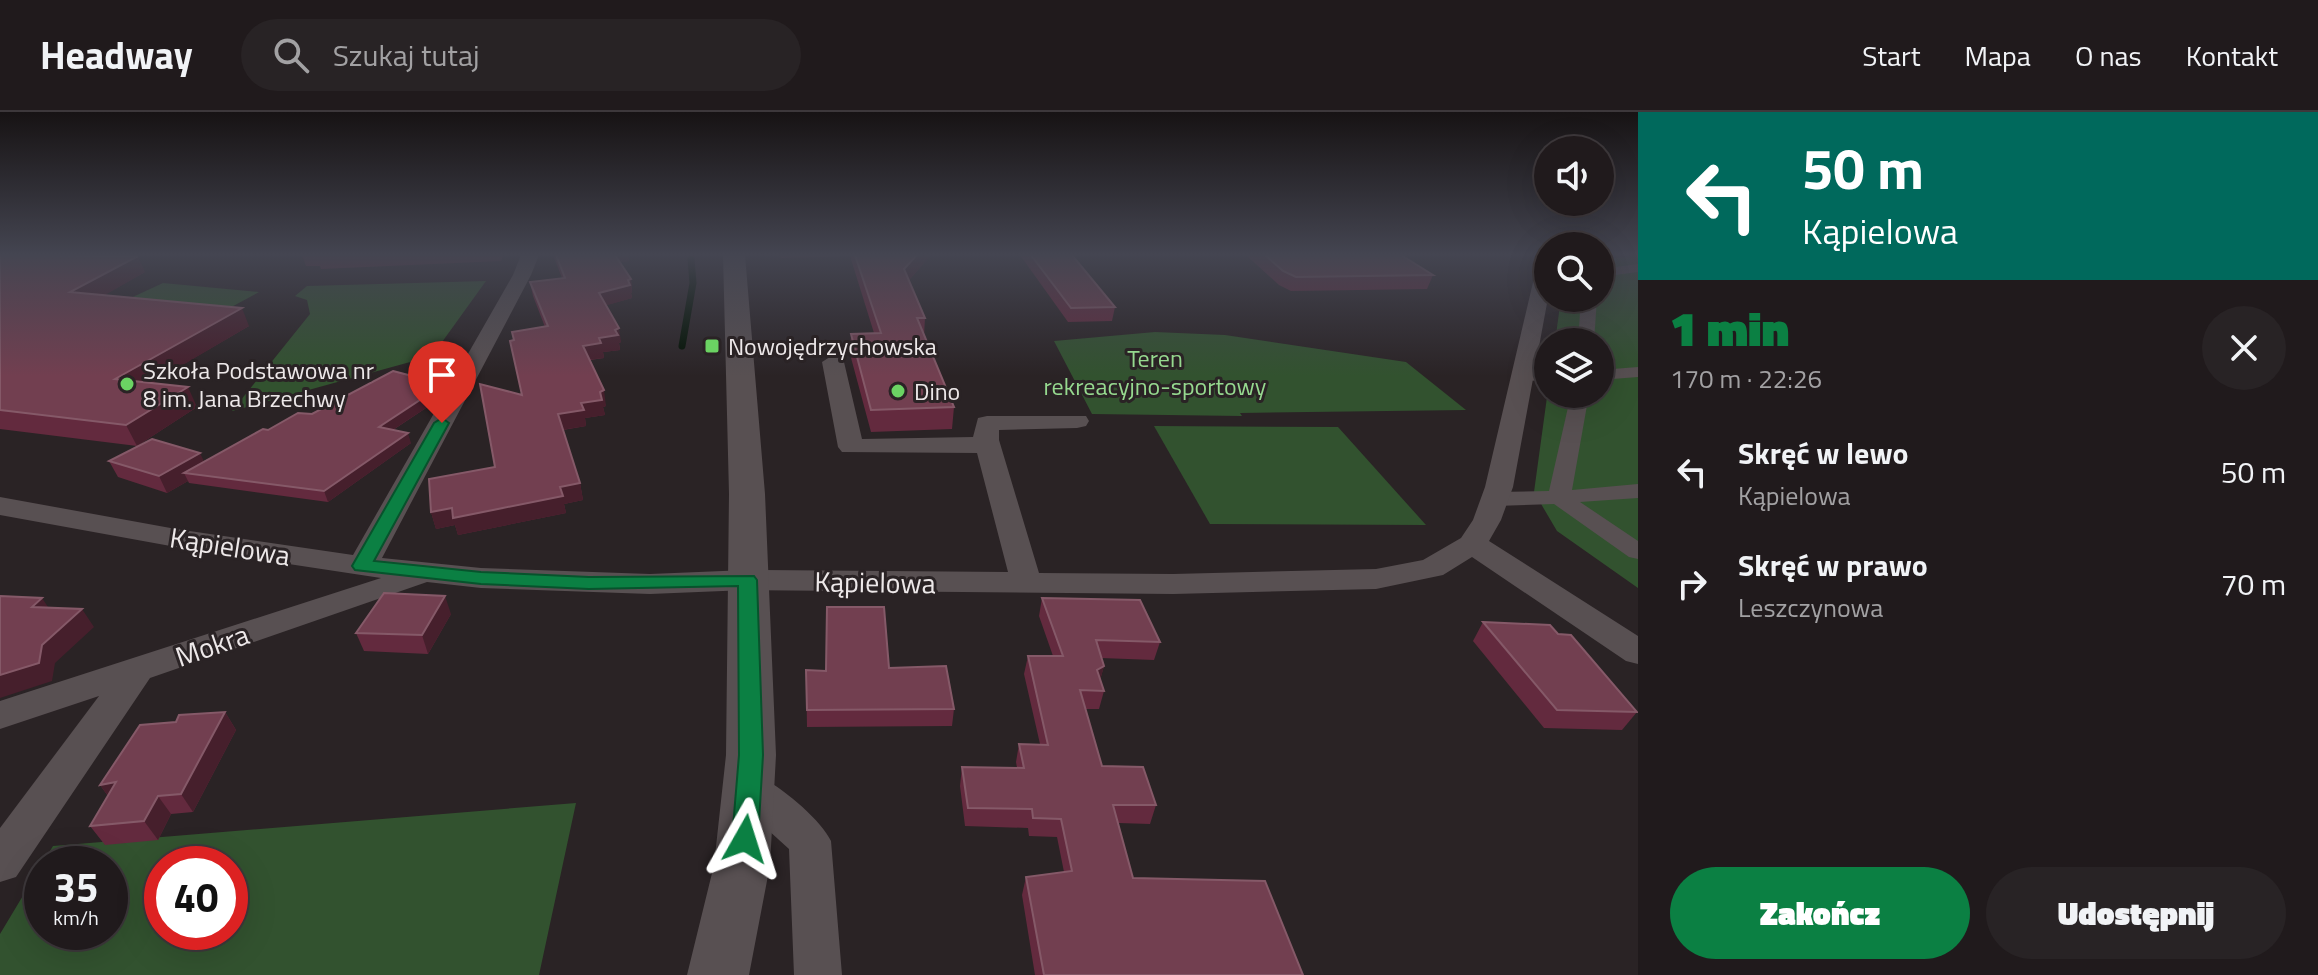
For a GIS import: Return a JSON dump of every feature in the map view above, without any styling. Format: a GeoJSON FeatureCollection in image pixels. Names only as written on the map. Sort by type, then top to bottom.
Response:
{"type":"FeatureCollection","features":[{"type":"Feature","properties":{"kind":"street"},"geometry":{"type":"LineString","coordinates":[[362,566],[511,295]]}},
{"type":"Feature","properties":{"kind":"street"},"geometry":{"type":"LineString","coordinates":[[718,975],[736,900],[750,789],[747,494],[736,295]]}},
{"type":"Feature","properties":{"kind":"street"},"geometry":{"type":"LineString","coordinates":[[1536,312],[1495,499],[1487,520],[1472,544],[1638,652]]}},
{"type":"Feature","properties":{"kind":"street"},"geometry":{"type":"LineString","coordinates":[[833,362],[851,447],[988,445]]}},
{"type":"Feature","properties":{"kind":"street"},"geometry":{"type":"LineString","coordinates":[[1614,374],[1638,372]]}},
{"type":"Feature","properties":{"kind":"street"},"geometry":{"type":"LineString","coordinates":[[1523,375],[1534,376]]}},
{"type":"Feature","properties":{"kind":"street"},"geometry":{"type":"LineString","coordinates":[[1559,498],[1577,408]]}},
{"type":"Feature","properties":{"kind":"street"},"geometry":{"type":"LineString","coordinates":[[1027,584],[988,445],[987,423],[1077,421]]}},
{"type":"Feature","properties":{"kind":"street"},"geometry":{"type":"LineString","coordinates":[[1495,499],[1559,498],[1638,491]]}},
{"type":"Feature","properties":{"kind":"street"},"geometry":{"type":"LineString","coordinates":[[1559,498],[1638,552]]}},
{"type":"Feature","properties":{"kind":"street","name":"Kąpielowa"},"geometry":{"type":"LineString","coordinates":[[0,506],[176,538],[424,574],[620,583],[747,580],[1027,584],[1376,579],[1432,568],[1472,544]]}},
{"type":"Feature","properties":{"kind":"street","name":"Mokra"},"geometry":{"type":"LineString","coordinates":[[0,715],[424,574]]}},
{"type":"Feature","properties":{"kind":"street"},"geometry":{"type":"LineString","coordinates":[[0,863],[137,670]]}},
{"type":"Feature","properties":{"kind":"street"},"geometry":{"type":"LineString","coordinates":[[750,789],[810,841],[818,975]]}},
{"type":"Feature","properties":{"kind":"green space"},"geometry":{"type":"Polygon","coordinates":[[[136,295],[253,295],[211,318],[109,308],[136,295]]]}},
{"type":"Feature","properties":{"kind":"green space"},"geometry":{"type":"Polygon","coordinates":[[[476,295],[432,356],[232,411],[310,314],[307,300],[295,296],[476,295]]]}},
{"type":"Feature","properties":{"kind":"green space"},"geometry":{"type":"Polygon","coordinates":[[[1614,295],[1638,295],[1638,588],[1557,531],[1534,492],[1545,408],[1614,408],[1614,328],[1557,328],[1559,312],[1614,312],[1614,295]]]}},
{"type":"Feature","properties":{"kind":"green space","name":"Teren rekreacyjno-sportowy"},"geometry":{"type":"Polygon","coordinates":[[[1155,332],[1225,335],[1406,362],[1466,410],[1240,413],[1242,416],[1092,414],[1054,341],[1155,332]]]}},
{"type":"Feature","properties":{"kind":"green space"},"geometry":{"type":"Polygon","coordinates":[[[1154,426],[1338,427],[1426,525],[1210,524],[1154,426]]]}},
{"type":"Feature","properties":{"kind":"green space"},"geometry":{"type":"Polygon","coordinates":[[[576,803],[539,975],[0,975],[0,934],[24,894],[24,950],[128,950],[128,846],[53,846],[576,803]]]}},
{"type":"Feature","properties":{"kind":"building"},"geometry":{"type":"Polygon","coordinates":[[[0,295],[105,295],[242,308],[115,379],[188,387],[126,425],[0,410],[0,295]]]}},
{"type":"Feature","properties":{"kind":"building"},"geometry":{"type":"Polygon","coordinates":[[[535,295],[600,295],[619,328],[615,330],[618,335],[599,338],[601,343],[583,346],[604,390],[600,392],[602,400],[581,403],[584,410],[558,414],[580,483],[560,487],[563,496],[453,518],[452,508],[431,512],[429,479],[495,467],[480,384],[522,395],[510,341],[514,340],[512,332],[548,326],[535,295]]]}},
{"type":"Feature","properties":{"kind":"building"},"geometry":{"type":"Polygon","coordinates":[[[868,295],[915,295],[925,318],[917,318],[954,407],[871,410],[851,334],[881,333],[868,295]]]}},
{"type":"Feature","properties":{"kind":"building"},"geometry":{"type":"Polygon","coordinates":[[[1061,295],[1105,295],[1115,307],[1071,308],[1061,295]]]}},
{"type":"Feature","properties":{"kind":"building"},"geometry":{"type":"Polygon","coordinates":[[[393,371],[439,383],[435,390],[379,427],[408,433],[324,491],[184,473],[263,429],[268,430],[298,413],[312,414],[393,371]]]}},
{"type":"Feature","properties":{"kind":"building"},"geometry":{"type":"Polygon","coordinates":[[[152,439],[200,453],[159,476],[109,461],[152,439]]]}},
{"type":"Feature","properties":{"kind":"building"},"geometry":{"type":"Polygon","coordinates":[[[384,593],[445,596],[422,635],[356,633],[384,593]]]}},
{"type":"Feature","properties":{"kind":"building"},"geometry":{"type":"Polygon","coordinates":[[[0,596],[42,598],[32,607],[82,609],[42,645],[39,663],[0,675],[0,596]]]}},
{"type":"Feature","properties":{"kind":"building"},"geometry":{"type":"Polygon","coordinates":[[[1042,598],[1140,600],[1160,642],[1096,640],[1104,666],[1097,670],[1104,691],[1080,690],[1102,766],[1143,767],[1156,805],[1113,805],[1133,878],[1265,881],[1303,975],[1044,975],[1026,877],[1072,871],[1061,819],[1033,818],[1032,809],[968,808],[962,767],[1024,768],[1019,744],[1048,745],[1028,656],[1063,656],[1042,598]]]}},
{"type":"Feature","properties":{"kind":"building"},"geometry":{"type":"Polygon","coordinates":[[[827,607],[884,607],[889,668],[946,666],[954,709],[807,710],[806,670],[826,671],[827,607]]]}},
{"type":"Feature","properties":{"kind":"building"},"geometry":{"type":"Polygon","coordinates":[[[1483,622],[1550,625],[1558,634],[1571,635],[1637,712],[1557,710],[1483,622]]]}},
{"type":"Feature","properties":{"kind":"building"},"geometry":{"type":"Polygon","coordinates":[[[225,712],[181,794],[158,796],[144,821],[90,826],[116,782],[100,785],[140,725],[176,722],[179,715],[225,712]]]}},
{"type":"Feature","properties":{"kind":"waterway"},"geometry":{"type":"LineString","coordinates":[[682,346],[691,295]]}},
{"type":"Feature","properties":{"kind":"place","name":"Nowojędrzychowska"},"geometry":{"type":"Point","coordinates":[712,346]}},
{"type":"Feature","properties":{"kind":"place","name":"Szkoła Podstawowa nr 8 im. Jana Brzechwy"},"geometry":{"type":"Point","coordinates":[127,384]}},
{"type":"Feature","properties":{"kind":"place","name":"Dino"},"geometry":{"type":"Point","coordinates":[898,391]}},
{"type":"Feature","properties":{"kind":"route"},"geometry":{"type":"LineString","coordinates":[[442,423],[362,566],[424,574],[589,583],[747,580],[751,755],[745,839]]}}]}
